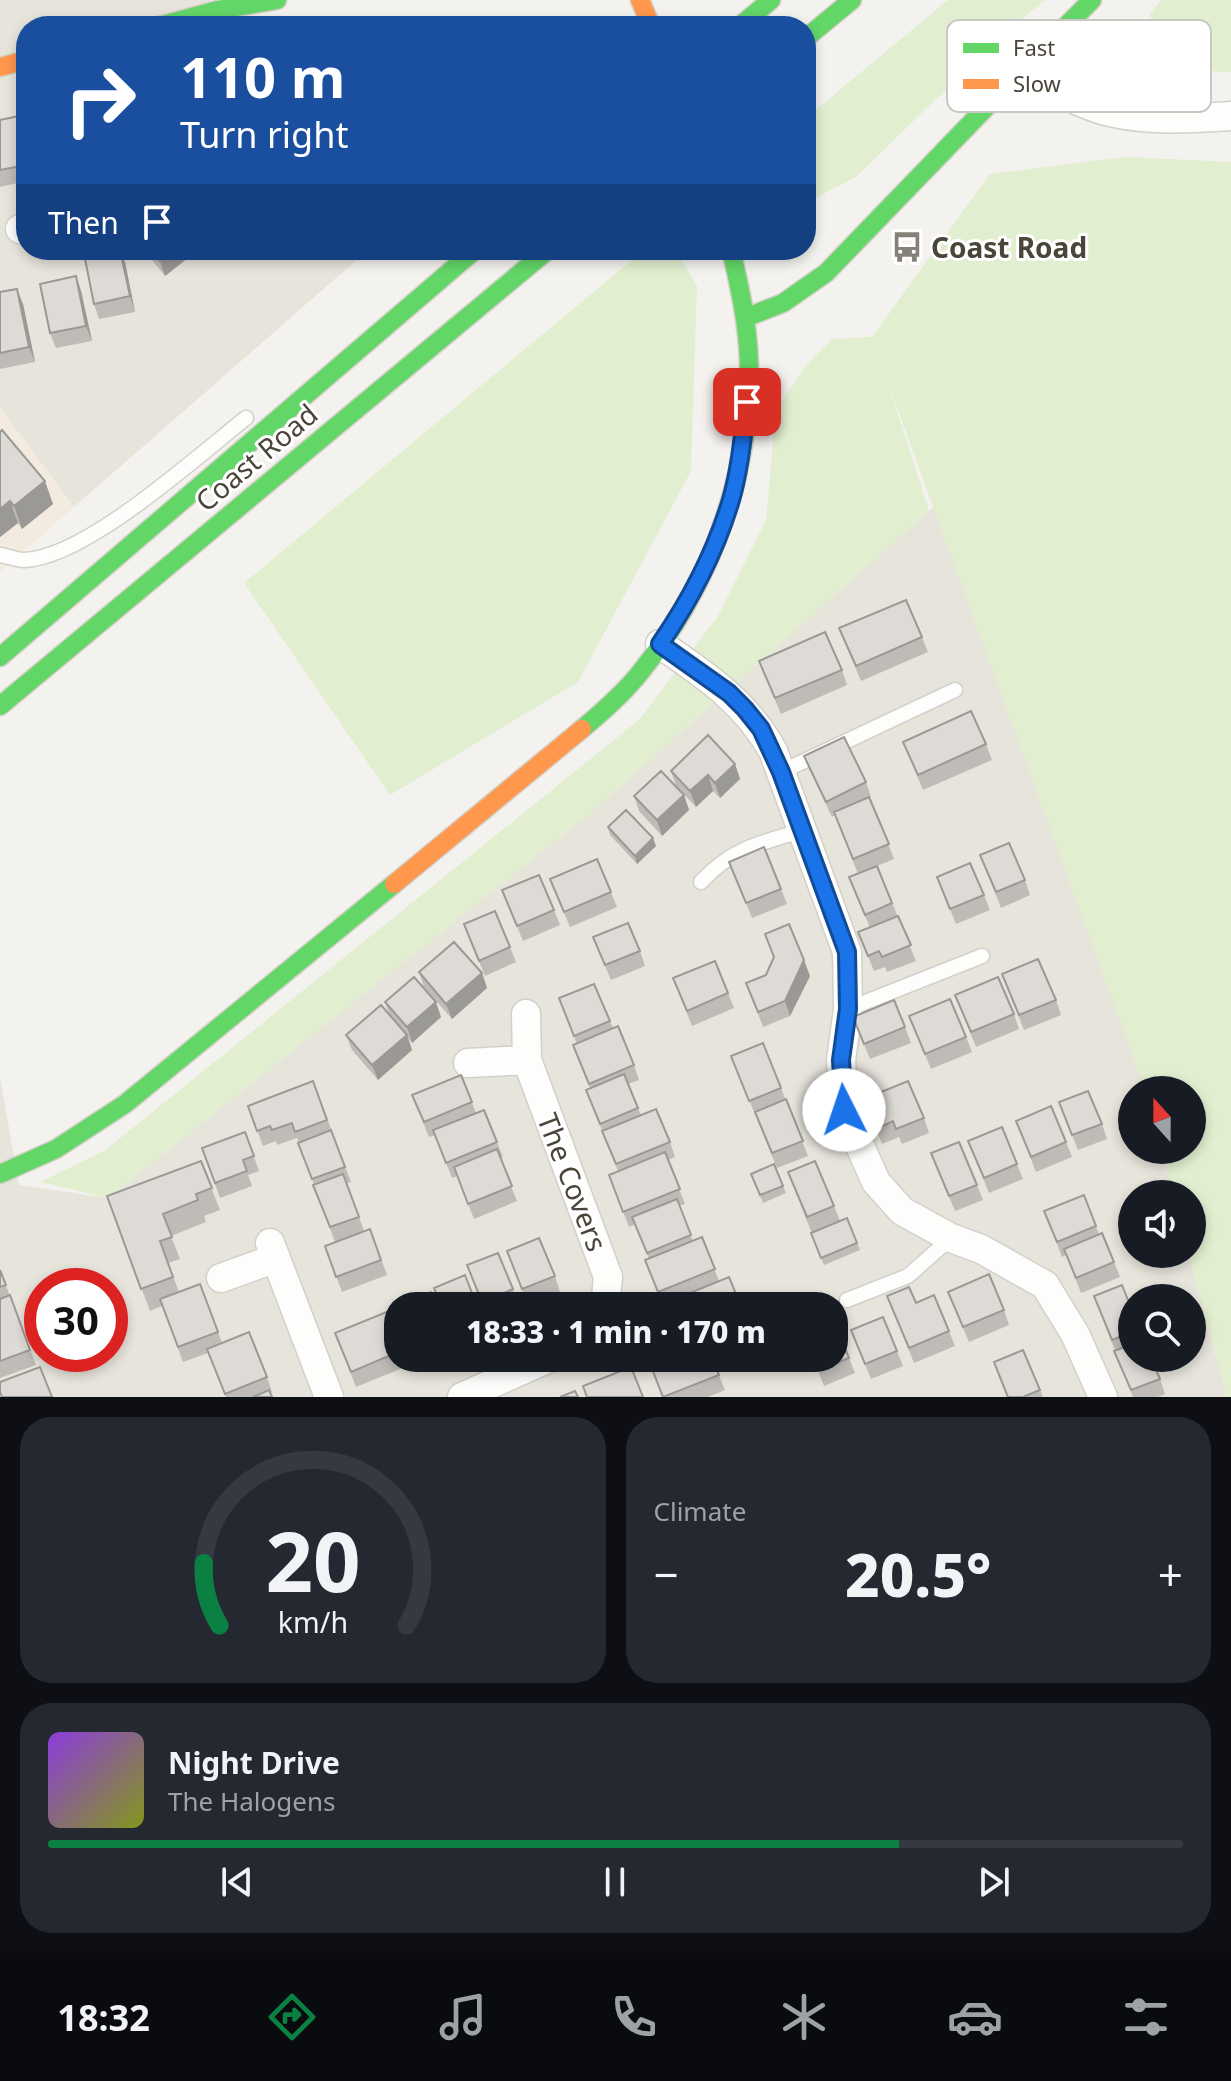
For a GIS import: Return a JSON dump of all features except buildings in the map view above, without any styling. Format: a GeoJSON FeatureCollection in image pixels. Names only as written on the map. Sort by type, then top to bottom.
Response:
{"type":"FeatureCollection","features":[{"type":"Feature","properties":{"kind":"main road"},"geometry":{"type":"LineString","coordinates":[[218,10],[235,0]]}},
{"type":"Feature","properties":{"kind":"main road"},"geometry":{"type":"LineString","coordinates":[[196,16],[277,0]]}},
{"type":"Feature","properties":{"kind":"main road"},"geometry":{"type":"LineString","coordinates":[[752,16],[771,0]]}},
{"type":"Feature","properties":{"kind":"main road"},"geometry":{"type":"LineString","coordinates":[[816,30],[852,0]]}},
{"type":"Feature","properties":{"kind":"main road"},"geometry":{"type":"LineString","coordinates":[[1072,20],[1092,0]]}},
{"type":"Feature","properties":{"kind":"main road"},"geometry":{"type":"LineString","coordinates":[[745,318],[783,303],[826,273],[982,112]]}},
{"type":"Feature","properties":{"kind":"main road","name":"Coast Road"},"geometry":{"type":"LineString","coordinates":[[0,657],[463,260]]}},
{"type":"Feature","properties":{"kind":"main road","name":"Coast Road"},"geometry":{"type":"LineString","coordinates":[[0,706],[536,260]]}},
{"type":"Feature","properties":{"kind":"main road"},"geometry":{"type":"LineString","coordinates":[[0,1174],[60,1147],[102,1122],[142,1092],[578,733],[639,674],[684,611],[705,571],[732,498],[747,402],[745,318],[733,260]]}},
{"type":"Feature","properties":{"kind":"street"},"geometry":{"type":"LineString","coordinates":[[1114,112],[1179,119],[1231,116]]}},
{"type":"Feature","properties":{"kind":"street"},"geometry":{"type":"LineString","coordinates":[[660,644],[729,693],[745,709],[761,729],[781,772],[847,952],[848,1009],[841,1060],[844,1110],[876,1182],[902,1211],[951,1238],[981,1249],[1045,1285],[1075,1334],[1103,1397]]}},
{"type":"Feature","properties":{"kind":"street","name":"The Covers"},"geometry":{"type":"LineString","coordinates":[[526,1014],[527,1060],[608,1277],[606,1292]]}},
{"type":"Feature","properties":{"kind":"street"},"geometry":{"type":"LineString","coordinates":[[468,1063],[527,1060]]}},
{"type":"Feature","properties":{"kind":"street"},"geometry":{"type":"LineString","coordinates":[[221,1278],[273,1250],[329,1397]]}},
{"type":"Feature","properties":{"kind":"street"},"geometry":{"type":"LineString","coordinates":[[462,1397],[518,1372]]}},
{"type":"Feature","properties":{"kind":"lane"},"geometry":{"type":"LineString","coordinates":[[339,346],[449,260]]}},
{"type":"Feature","properties":{"kind":"lane"},"geometry":{"type":"LineString","coordinates":[[0,555],[24,560],[69,548],[105,528],[253,413]]}},
{"type":"Feature","properties":{"kind":"lane"},"geometry":{"type":"LineString","coordinates":[[781,772],[955,690]]}},
{"type":"Feature","properties":{"kind":"lane"},"geometry":{"type":"LineString","coordinates":[[701,882],[716,865],[732,854],[801,831]]}},
{"type":"Feature","properties":{"kind":"lane"},"geometry":{"type":"LineString","coordinates":[[848,1009],[982,956]]}},
{"type":"Feature","properties":{"kind":"lane"},"geometry":{"type":"LineString","coordinates":[[848,1300],[908,1276],[951,1238]]}},
{"type":"Feature","properties":{"kind":"shaded area"},"geometry":{"type":"Polygon","coordinates":[[[0,0],[210,0],[213,16],[16,16],[16,260],[357,260],[74,507],[0,408],[0,0]]]}},
{"type":"Feature","properties":{"kind":"shaded area"},"geometry":{"type":"Polygon","coordinates":[[[0,408],[74,507],[0,572],[0,408]]]}},
{"type":"Feature","properties":{"kind":"shaded area"},"geometry":{"type":"Polygon","coordinates":[[[940,501],[1140,1076],[1118,1076],[1118,1164],[1166,1164],[1170,1180],[1118,1180],[1118,1268],[1193,1268],[1197,1284],[1118,1284],[1118,1372],[1206,1372],[1206,1318],[1227,1397],[0,1397],[0,1077],[19,1185],[108,1198],[588,815],[940,501]]]}},
{"type":"Feature","properties":{"kind":"green space"},"geometry":{"type":"Polygon","coordinates":[[[948,0],[1045,0],[1020,20],[947,20],[947,88],[857,176],[816,198],[816,110],[948,0]]]}},
{"type":"Feature","properties":{"kind":"green space"},"geometry":{"type":"Polygon","coordinates":[[[1161,0],[1231,0],[1231,72],[1211,70],[1211,20],[1153,20],[1149,15],[1161,0]]]}},
{"type":"Feature","properties":{"kind":"green space"},"geometry":{"type":"Polygon","coordinates":[[[1125,157],[1231,162],[1231,1397],[1227,1397],[1206,1318],[1206,1284],[1197,1284],[1193,1268],[1206,1268],[1206,1180],[1170,1180],[1166,1164],[1206,1164],[1206,1076],[1140,1076],[886,377],[929,511],[588,815],[108,1198],[40,1182],[104,1151],[640,719],[718,616],[766,520],[776,410],[807,364],[832,339],[872,337],[990,174],[1125,157]]]}},
{"type":"Feature","properties":{"kind":"green space"},"geometry":{"type":"Polygon","coordinates":[[[632,260],[682,260],[697,286],[691,471],[578,682],[390,795],[244,583],[632,260]]]}},
{"type":"Feature","properties":{"kind":"traffic: fast"},"geometry":{"type":"LineString","coordinates":[[196,16],[277,0]]}},
{"type":"Feature","properties":{"kind":"traffic: fast"},"geometry":{"type":"LineString","coordinates":[[752,16],[771,0]]}},
{"type":"Feature","properties":{"kind":"traffic: fast"},"geometry":{"type":"LineString","coordinates":[[816,30],[852,0]]}},
{"type":"Feature","properties":{"kind":"traffic: fast"},"geometry":{"type":"LineString","coordinates":[[1072,20],[1092,0]]}},
{"type":"Feature","properties":{"kind":"traffic: fast"},"geometry":{"type":"LineString","coordinates":[[745,318],[783,303],[826,273],[982,112]]}},
{"type":"Feature","properties":{"kind":"traffic: fast"},"geometry":{"type":"LineString","coordinates":[[0,657],[463,260]]}},
{"type":"Feature","properties":{"kind":"traffic: fast"},"geometry":{"type":"LineString","coordinates":[[0,706],[536,260]]}},
{"type":"Feature","properties":{"kind":"traffic: fast"},"geometry":{"type":"LineString","coordinates":[[582,729],[626,689],[664,641],[705,568],[734,489],[748,406],[749,364],[743,307],[733,260]]}},
{"type":"Feature","properties":{"kind":"traffic: fast"},"geometry":{"type":"LineString","coordinates":[[0,1174],[56,1149],[125,1104],[394,884]]}},
{"type":"Feature","properties":{"kind":"traffic: slow"},"geometry":{"type":"LineString","coordinates":[[640,0],[647,16]]}},
{"type":"Feature","properties":{"kind":"traffic: slow"},"geometry":{"type":"LineString","coordinates":[[0,67],[16,63]]}},
{"type":"Feature","properties":{"kind":"traffic: slow"},"geometry":{"type":"LineString","coordinates":[[394,884],[582,729]]}},
{"type":"Feature","properties":{"kind":"place","name":"Coast Road"},"geometry":{"type":"Point","coordinates":[907,247]}},
{"type":"Feature","properties":{"kind":"route"},"geometry":{"type":"LineString","coordinates":[[747,402],[732,498],[718,537],[684,611],[660,644],[729,693],[761,729],[773,751],[847,952],[848,1009],[841,1060],[844,1110]]}}]}
